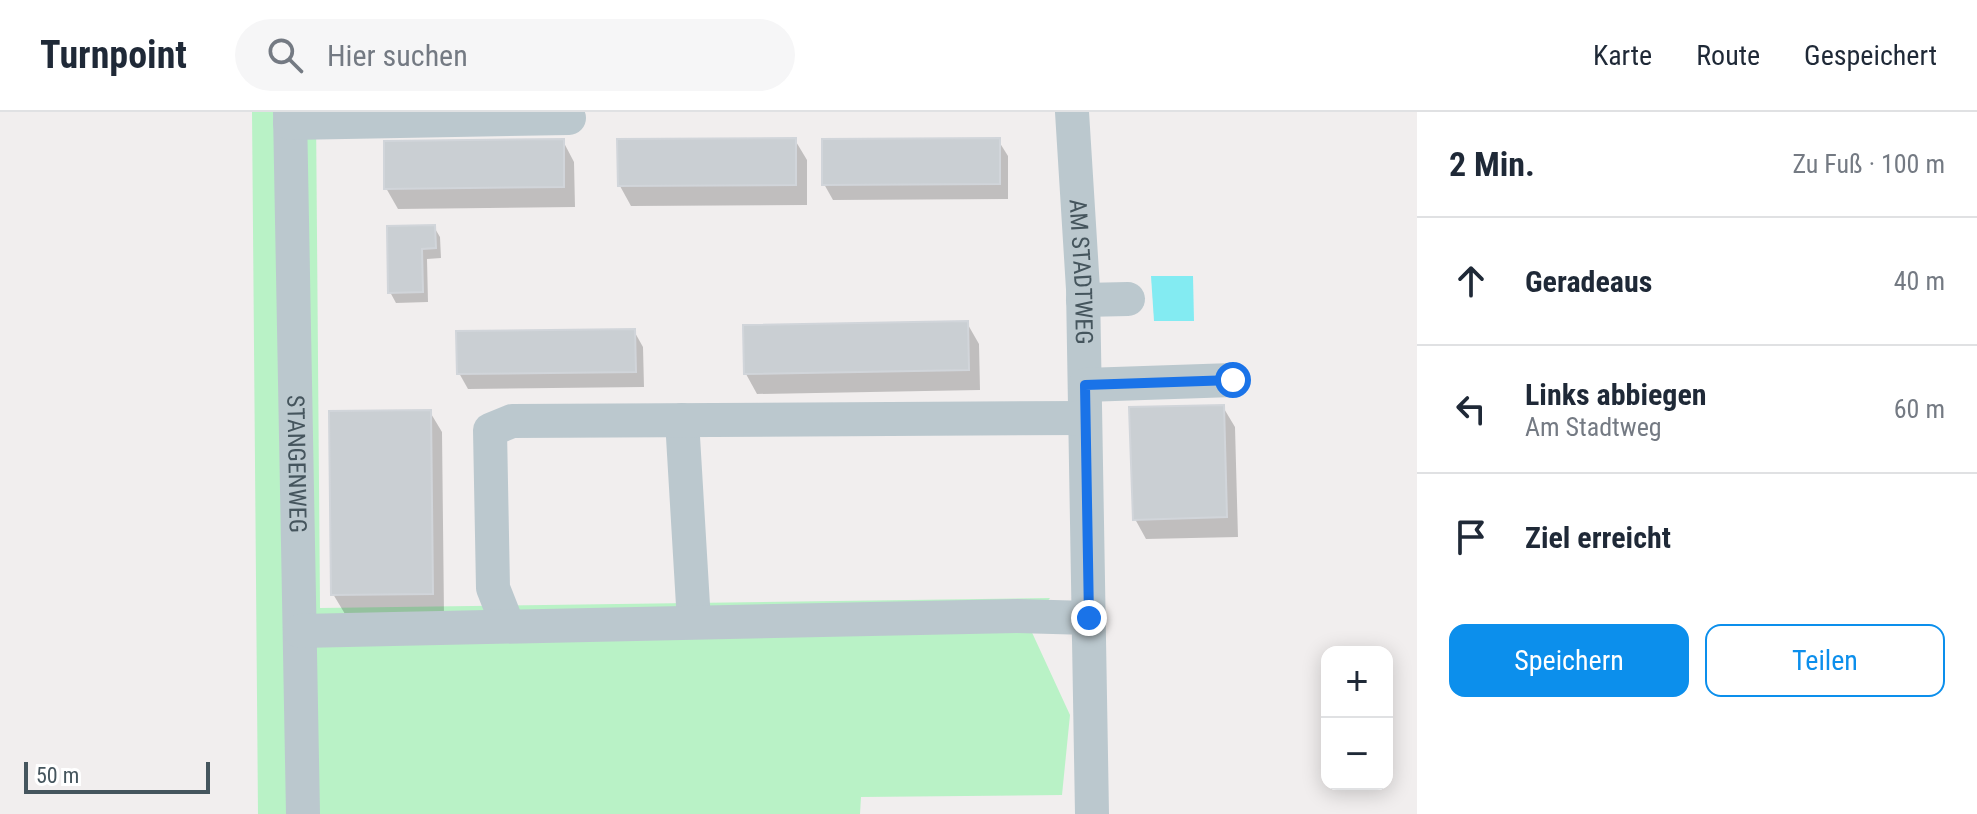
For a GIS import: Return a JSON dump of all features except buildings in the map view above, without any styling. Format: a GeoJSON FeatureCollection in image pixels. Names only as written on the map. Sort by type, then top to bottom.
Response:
{"type":"FeatureCollection","features":[{"type":"Feature","properties":{"kind":"street","name":"AM STADTWEG"},"geometry":{"type":"LineString","coordinates":[[1072,112],[1083,300],[1092,814]]}},
{"type":"Feature","properties":{"kind":"street"},"geometry":{"type":"LineString","coordinates":[[290,118],[569,118]]}},
{"type":"Feature","properties":{"kind":"street","name":"STANGENWEG"},"geometry":{"type":"LineString","coordinates":[[290,118],[303,814]]}},
{"type":"Feature","properties":{"kind":"street"},"geometry":{"type":"LineString","coordinates":[[1083,300],[1128,299]]}},
{"type":"Feature","properties":{"kind":"street"},"geometry":{"type":"LineString","coordinates":[[508,626],[493,588],[490,430],[512,421],[682,420],[1085,401],[1233,380]]}},
{"type":"Feature","properties":{"kind":"street"},"geometry":{"type":"LineString","coordinates":[[682,420],[694,622]]}},
{"type":"Feature","properties":{"kind":"street"},"geometry":{"type":"LineString","coordinates":[[300,631],[1017,616],[1089,618]]}},
{"type":"Feature","properties":{"kind":"green space"},"geometry":{"type":"Polygon","coordinates":[[[252,112],[316,112],[320,608],[1050,598],[1029,626],[1070,715],[1062,795],[861,797],[860,814],[258,814],[252,112]]]}},
{"type":"Feature","properties":{"kind":"water"},"geometry":{"type":"Polygon","coordinates":[[[1151,276],[1193,276],[1194,321],[1154,321],[1151,276]]]}},
{"type":"Feature","properties":{"kind":"route"},"geometry":{"type":"LineString","coordinates":[[1089,618],[1085,385],[1233,380]]}}]}
